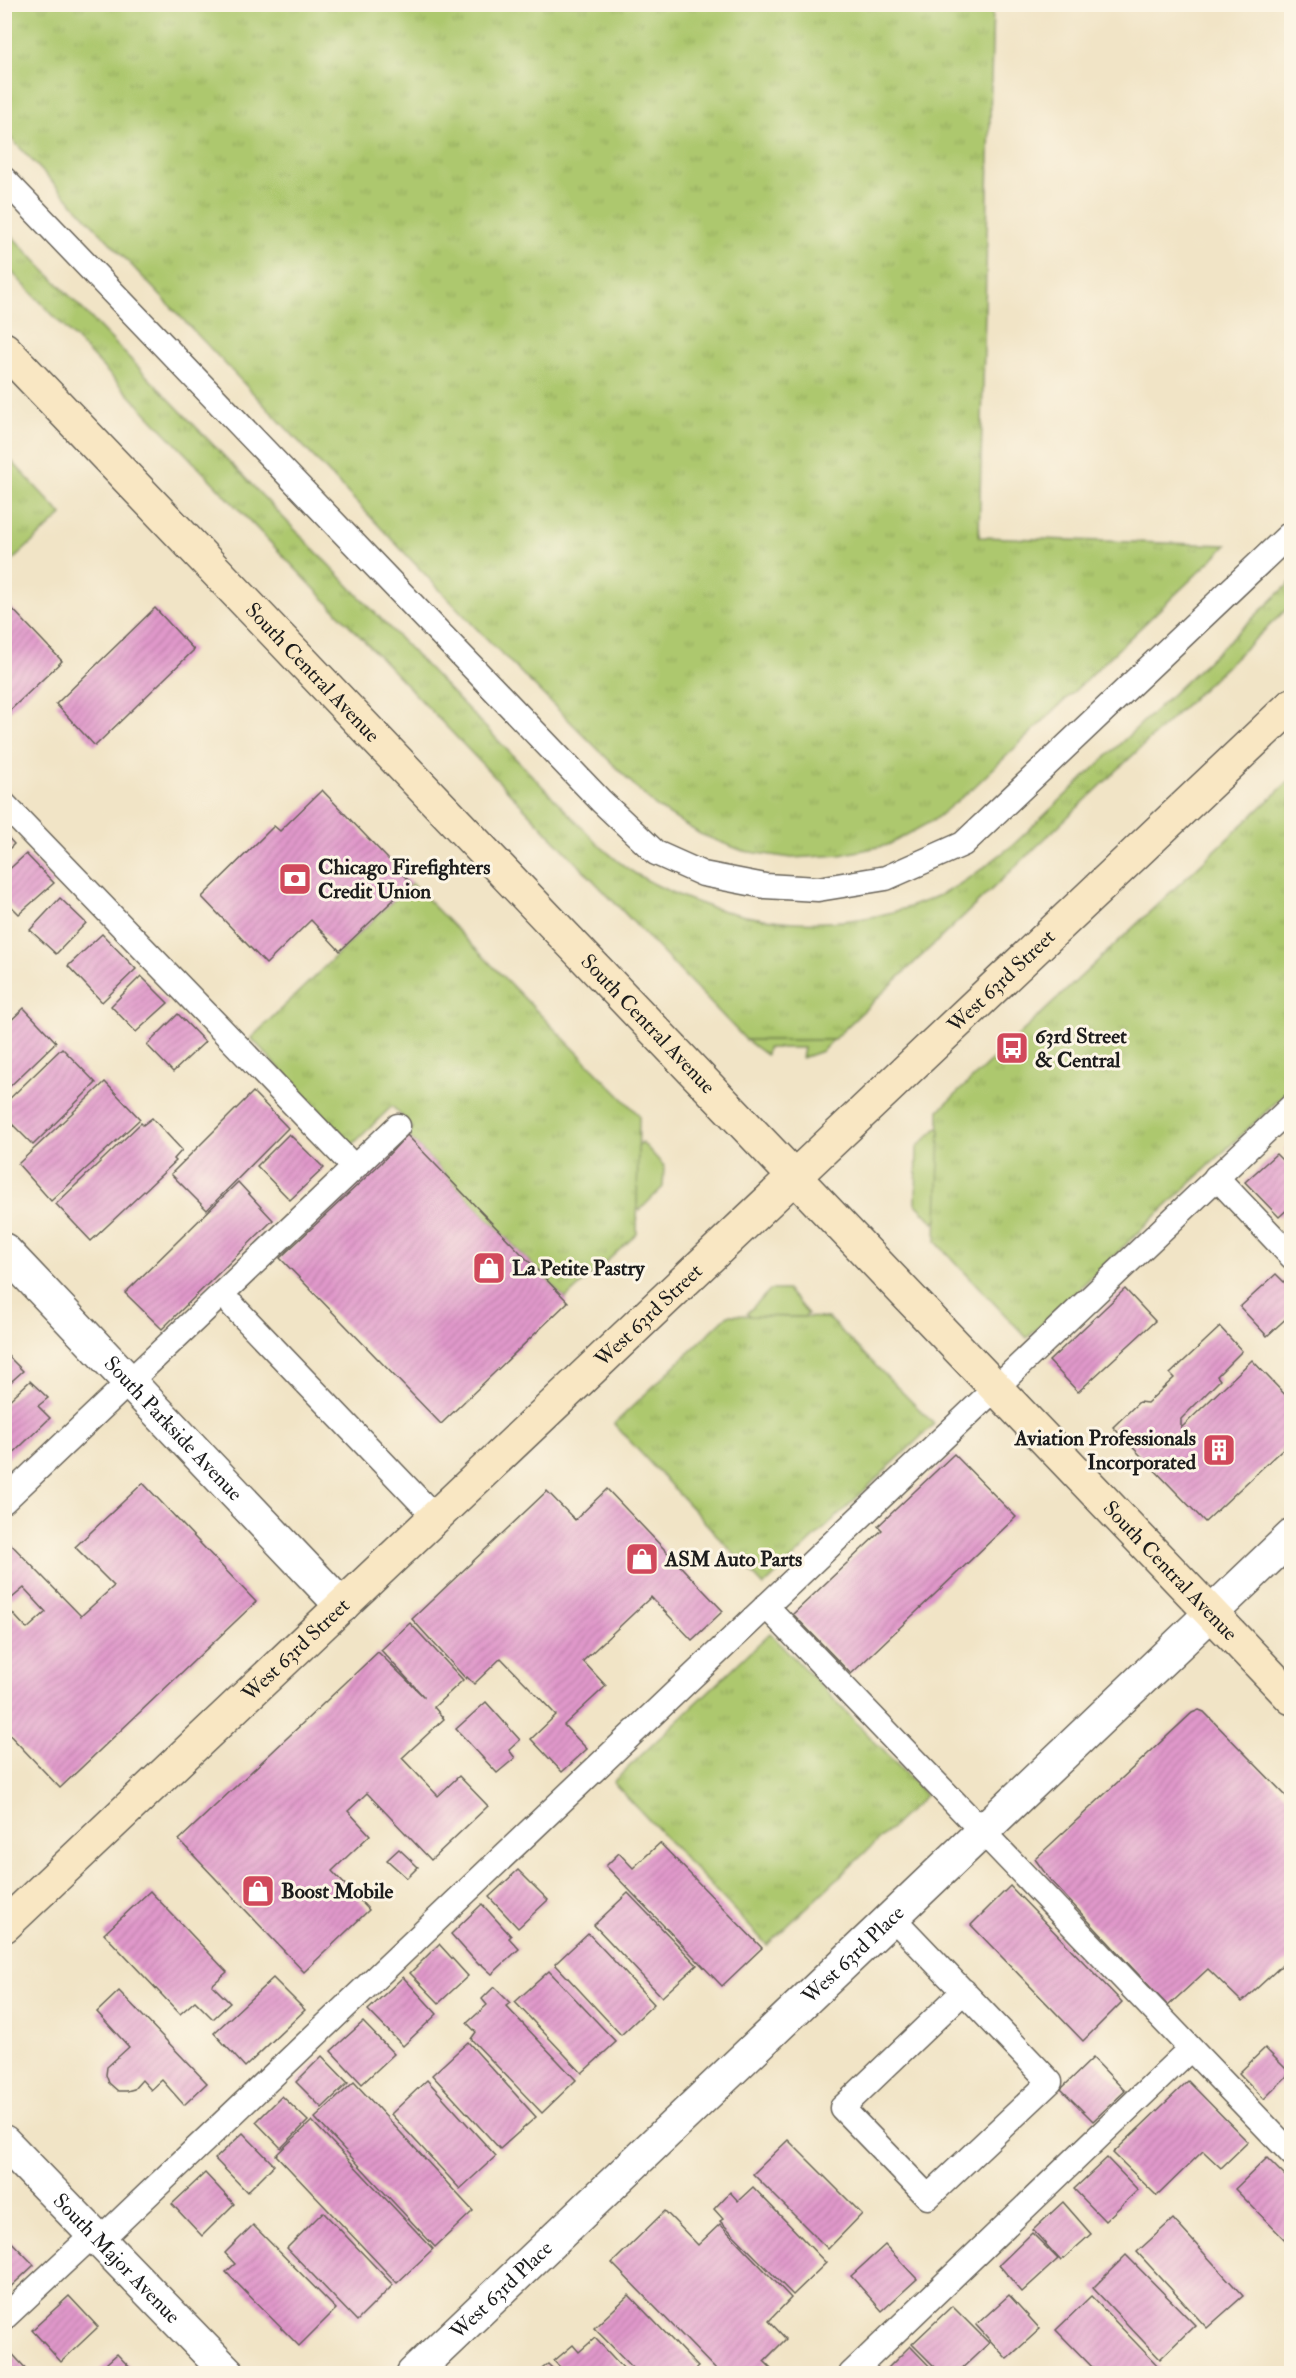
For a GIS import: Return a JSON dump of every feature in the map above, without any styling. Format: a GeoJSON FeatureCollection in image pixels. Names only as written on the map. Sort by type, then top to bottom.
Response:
{"type":"FeatureCollection","features":[{"type":"Feature","properties":{"kind":"main road","name":"South Central Avenue"},"geometry":{"type":"LineString","coordinates":[[4,349],[1292,1698]]}},
{"type":"Feature","properties":{"kind":"main road","name":"West 63rd Street"},"geometry":{"type":"LineString","coordinates":[[4,1926],[1292,705]]}},
{"type":"Feature","properties":{"kind":"street","name":"South Parkside Avenue"},"geometry":{"type":"LineString","coordinates":[[4,1250],[342,1606]]}},
{"type":"Feature","properties":{"kind":"street","name":"West 63rd Place"},"geometry":{"type":"LineString","coordinates":[[413,2373],[1292,1536]]}},
{"type":"Feature","properties":{"kind":"street","name":"South Major Avenue"},"geometry":{"type":"LineString","coordinates":[[4,2142],[228,2373]]}},
{"type":"Feature","properties":{"kind":"lane"},"geometry":{"type":"LineString","coordinates":[[4,179],[601,801],[656,853],[703,874],[765,886],[818,889],[886,878],[963,844],[1292,531]]}},
{"type":"Feature","properties":{"kind":"lane"},"geometry":{"type":"LineString","coordinates":[[4,804],[354,1167]]}},
{"type":"Feature","properties":{"kind":"lane"},"geometry":{"type":"LineString","coordinates":[[4,2318],[96,2238],[1292,1106]]}},
{"type":"Feature","properties":{"kind":"lane"},"geometry":{"type":"LineString","coordinates":[[4,1500],[398,1126]]}},
{"type":"Feature","properties":{"kind":"lane"},"geometry":{"type":"LineString","coordinates":[[1216,1177],[1292,1257]]}},
{"type":"Feature","properties":{"kind":"lane"},"geometry":{"type":"LineString","coordinates":[[233,1306],[436,1518]]}},
{"type":"Feature","properties":{"kind":"lane"},"geometry":{"type":"LineString","coordinates":[[766,1606],[1292,2154]]}},
{"type":"Feature","properties":{"kind":"lane"},"geometry":{"type":"LineString","coordinates":[[892,1917],[964,1991],[1050,2082],[928,2197],[842,2108],[964,1991]]}},
{"type":"Feature","properties":{"kind":"lane"},"geometry":{"type":"LineString","coordinates":[[851,2373],[1190,2049]]}},
{"type":"Feature","properties":{"kind":"green space"},"geometry":{"type":"Polygon","coordinates":[[[5,4],[993,5],[979,537],[1227,545],[973,788],[934,820],[888,845],[840,855],[792,858],[743,851],[700,834],[655,806],[475,627],[5,132],[5,4]]]}},
{"type":"Feature","properties":{"kind":"green space"},"geometry":{"type":"Polygon","coordinates":[[[4,228],[600,846],[636,874],[672,892],[709,906],[747,916],[786,921],[826,922],[865,918],[904,909],[942,894],[969,878],[1013,845],[1291,582],[1291,605],[833,1040],[746,1040],[5,265],[4,228]]]}},
{"type":"Feature","properties":{"kind":"green space"},"geometry":{"type":"Polygon","coordinates":[[[5,454],[62,515],[5,567],[5,454]]]}},
{"type":"Feature","properties":{"kind":"green space"},"geometry":{"type":"Polygon","coordinates":[[[1291,779],[1291,1088],[1027,1338],[936,1242],[939,1110],[1291,779]]]}},
{"type":"Feature","properties":{"kind":"green space"},"geometry":{"type":"Polygon","coordinates":[[[411,883],[639,1115],[637,1234],[565,1299],[407,1135],[413,1128],[392,1106],[352,1145],[251,1038],[411,883]]]}},
{"type":"Feature","properties":{"kind":"green space"},"geometry":{"type":"Polygon","coordinates":[[[746,1040],[833,1040],[822,1051],[802,1058],[804,1048],[767,1048],[766,1055],[746,1040]]]}},
{"type":"Feature","properties":{"kind":"green space"},"geometry":{"type":"Polygon","coordinates":[[[937,1128],[940,1130],[937,1220],[934,1223],[916,1204],[917,1147],[937,1128]]]}},
{"type":"Feature","properties":{"kind":"green space"},"geometry":{"type":"Polygon","coordinates":[[[642,1142],[664,1166],[663,1187],[640,1210],[637,1207],[638,1146],[642,1142]]]}},
{"type":"Feature","properties":{"kind":"green space"},"geometry":{"type":"Polygon","coordinates":[[[770,1290],[787,1290],[808,1314],[804,1317],[750,1316],[747,1313],[770,1290]]]}},
{"type":"Feature","properties":{"kind":"green space"},"geometry":{"type":"Polygon","coordinates":[[[728,1315],[828,1318],[934,1424],[764,1586],[614,1424],[728,1315]]]}},
{"type":"Feature","properties":{"kind":"green space"},"geometry":{"type":"Polygon","coordinates":[[[770,1633],[926,1795],[767,1945],[613,1782],[770,1633]]]}},
{"type":"Feature","properties":{"kind":"building"},"geometry":{"type":"Polygon","coordinates":[[[4,600],[62,661],[4,716],[4,600]]]}},
{"type":"Feature","properties":{"kind":"building"},"geometry":{"type":"Polygon","coordinates":[[[155,608],[194,650],[95,746],[56,704],[155,608]]]}},
{"type":"Feature","properties":{"kind":"building","name":"Chicago Firefighters Credit Union"},"geometry":{"type":"Polygon","coordinates":[[[322,790],[411,883],[340,951],[311,920],[266,964],[202,897],[274,826],[280,831],[322,790]]]}},
{"type":"Feature","properties":{"kind":"building"},"geometry":{"type":"Polygon","coordinates":[[[4,833],[14,844],[4,854],[4,833]]]}},
{"type":"Feature","properties":{"kind":"building"},"geometry":{"type":"Polygon","coordinates":[[[26,854],[54,883],[19,914],[4,899],[4,874],[26,854]]]}},
{"type":"Feature","properties":{"kind":"building"},"geometry":{"type":"Polygon","coordinates":[[[60,898],[86,923],[56,954],[30,930],[60,898]]]}},
{"type":"Feature","properties":{"kind":"building"},"geometry":{"type":"Polygon","coordinates":[[[102,934],[136,969],[102,1002],[68,966],[102,934]]]}},
{"type":"Feature","properties":{"kind":"building"},"geometry":{"type":"Polygon","coordinates":[[[141,976],[168,1003],[136,1032],[111,1006],[141,976]]]}},
{"type":"Feature","properties":{"kind":"building"},"geometry":{"type":"Polygon","coordinates":[[[4,1000],[11,1007],[4,1014],[4,1000]]]}},
{"type":"Feature","properties":{"kind":"building"},"geometry":{"type":"Polygon","coordinates":[[[24,1008],[56,1042],[4,1092],[4,1027],[24,1008]]]}},
{"type":"Feature","properties":{"kind":"building"},"geometry":{"type":"Polygon","coordinates":[[[178,1014],[205,1042],[173,1072],[147,1045],[178,1014]]]}},
{"type":"Feature","properties":{"kind":"building"},"geometry":{"type":"Polygon","coordinates":[[[62,1048],[96,1083],[33,1145],[4,1116],[4,1104],[62,1048]]]}},
{"type":"Feature","properties":{"kind":"building"},"geometry":{"type":"Polygon","coordinates":[[[105,1082],[140,1119],[51,1201],[18,1164],[105,1082]]]}},
{"type":"Feature","properties":{"kind":"building"},"geometry":{"type":"Polygon","coordinates":[[[253,1092],[288,1128],[207,1210],[171,1174],[253,1092]]]}},
{"type":"Feature","properties":{"kind":"building"},"geometry":{"type":"Polygon","coordinates":[[[152,1118],[182,1150],[174,1159],[176,1161],[91,1241],[56,1204],[141,1123],[143,1125],[152,1118]]]}},
{"type":"Feature","properties":{"kind":"building"},"geometry":{"type":"Polygon","coordinates":[[[289,1134],[324,1168],[290,1200],[257,1166],[289,1134]]]}},
{"type":"Feature","properties":{"kind":"building"},"geometry":{"type":"Polygon","coordinates":[[[407,1135],[568,1302],[441,1424],[280,1258],[380,1164],[407,1135]]]}},
{"type":"Feature","properties":{"kind":"building"},"geometry":{"type":"Polygon","coordinates":[[[1292,1142],[1292,1157],[1284,1149],[1292,1142]]]}},
{"type":"Feature","properties":{"kind":"building"},"geometry":{"type":"Polygon","coordinates":[[[1276,1154],[1292,1170],[1292,1205],[1279,1217],[1245,1182],[1276,1154]]]}},
{"type":"Feature","properties":{"kind":"building"},"geometry":{"type":"Polygon","coordinates":[[[238,1182],[273,1220],[162,1329],[125,1293],[238,1182]]]}},
{"type":"Feature","properties":{"kind":"building"},"geometry":{"type":"Polygon","coordinates":[[[1276,1274],[1292,1290],[1292,1313],[1267,1336],[1240,1307],[1276,1274]]]}},
{"type":"Feature","properties":{"kind":"building"},"geometry":{"type":"Polygon","coordinates":[[[1125,1289],[1155,1321],[1078,1392],[1049,1361],[1125,1289]]]}},
{"type":"Feature","properties":{"kind":"building","name":"Aviation Professionals Incorporated"},"geometry":{"type":"Polygon","coordinates":[[[1220,1327],[1242,1351],[1217,1376],[1220,1380],[1181,1419],[1181,1428],[1252,1360],[1292,1402],[1292,1440],[1205,1522],[1113,1427],[1139,1402],[1147,1403],[1174,1378],[1170,1374],[1220,1327]]]}},
{"type":"Feature","properties":{"kind":"building"},"geometry":{"type":"Polygon","coordinates":[[[4,1352],[23,1371],[4,1388],[4,1352]]]}},
{"type":"Feature","properties":{"kind":"building"},"geometry":{"type":"Polygon","coordinates":[[[30,1381],[48,1398],[38,1406],[50,1418],[4,1462],[4,1405],[30,1381]]]}},
{"type":"Feature","properties":{"kind":"building"},"geometry":{"type":"Polygon","coordinates":[[[954,1454],[1016,1517],[851,1674],[793,1614],[882,1530],[878,1526],[954,1454]]]}},
{"type":"Feature","properties":{"kind":"building"},"geometry":{"type":"Polygon","coordinates":[[[143,1483],[256,1602],[60,1788],[4,1729],[4,1604],[27,1629],[46,1612],[24,1588],[12,1598],[4,1591],[4,1537],[81,1616],[114,1586],[75,1547],[143,1483]]]}},
{"type":"Feature","properties":{"kind":"building"},"geometry":{"type":"Polygon","coordinates":[[[607,1489],[723,1611],[692,1640],[651,1597],[583,1661],[606,1686],[564,1725],[587,1749],[562,1772],[531,1739],[556,1715],[501,1658],[474,1684],[467,1677],[466,1679],[412,1619],[547,1491],[575,1520],[607,1489]]]}},
{"type":"Feature","properties":{"kind":"building"},"geometry":{"type":"Polygon","coordinates":[[[410,1623],[463,1680],[434,1707],[444,1719],[402,1758],[438,1796],[459,1776],[488,1806],[431,1860],[367,1793],[348,1811],[370,1835],[332,1871],[369,1910],[304,1972],[179,1840],[378,1652],[425,1698],[381,1650],[410,1623]]]}},
{"type":"Feature","properties":{"kind":"building"},"geometry":{"type":"Polygon","coordinates":[[[486,1702],[520,1740],[509,1750],[515,1758],[497,1773],[456,1729],[486,1702]]]}},
{"type":"Feature","properties":{"kind":"building"},"geometry":{"type":"Polygon","coordinates":[[[1199,1710],[1204,1712],[1292,1802],[1292,1956],[1242,2002],[1208,1969],[1168,2006],[1050,1880],[1035,1859],[1192,1713],[1199,1710]]]}},
{"type":"Feature","properties":{"kind":"building"},"geometry":{"type":"Polygon","coordinates":[[[660,1843],[762,1948],[722,1986],[606,1866],[619,1853],[633,1868],[660,1843]]]}},
{"type":"Feature","properties":{"kind":"building"},"geometry":{"type":"Polygon","coordinates":[[[399,1849],[418,1867],[407,1878],[387,1860],[399,1849]]]}},
{"type":"Feature","properties":{"kind":"building"},"geometry":{"type":"Polygon","coordinates":[[[518,1870],[548,1900],[518,1928],[489,1897],[518,1870]]]}},
{"type":"Feature","properties":{"kind":"building"},"geometry":{"type":"Polygon","coordinates":[[[1010,1886],[1122,2002],[1083,2041],[971,1925],[1010,1886]]]}},
{"type":"Feature","properties":{"kind":"building"},"geometry":{"type":"Polygon","coordinates":[[[150,1891],[227,1972],[212,1985],[230,2003],[213,2019],[195,2001],[180,2014],[104,1934],[150,1891]]]}},
{"type":"Feature","properties":{"kind":"building"},"geometry":{"type":"Polygon","coordinates":[[[628,1893],[697,1965],[662,1997],[594,1925],[628,1893]]]}},
{"type":"Feature","properties":{"kind":"building"},"geometry":{"type":"Polygon","coordinates":[[[482,1904],[511,1936],[509,1938],[519,1949],[492,1974],[481,1964],[479,1965],[451,1934],[482,1904]]]}},
{"type":"Feature","properties":{"kind":"building"},"geometry":{"type":"Polygon","coordinates":[[[588,1933],[654,2004],[621,2035],[555,1964],[588,1933]]]}},
{"type":"Feature","properties":{"kind":"building"},"geometry":{"type":"Polygon","coordinates":[[[439,1944],[468,1976],[439,2003],[410,1973],[439,1944]]]}},
{"type":"Feature","properties":{"kind":"building"},"geometry":{"type":"Polygon","coordinates":[[[549,1971],[616,2042],[582,2073],[515,2002],[549,1971]]]}},
{"type":"Feature","properties":{"kind":"building"},"geometry":{"type":"Polygon","coordinates":[[[403,1977],[437,2014],[403,2046],[368,2010],[403,1977]]]}},
{"type":"Feature","properties":{"kind":"building"},"geometry":{"type":"Polygon","coordinates":[[[273,1978],[305,2010],[245,2067],[214,2033],[273,1978]]]}},
{"type":"Feature","properties":{"kind":"building"},"geometry":{"type":"Polygon","coordinates":[[[494,1987],[510,2003],[506,2006],[576,2080],[542,2113],[471,2039],[476,2032],[467,2023],[487,2005],[482,1999],[494,1987]]]}},
{"type":"Feature","properties":{"kind":"building"},"geometry":{"type":"Polygon","coordinates":[[[119,1991],[207,2083],[184,2105],[162,2080],[151,2090],[142,2080],[134,2089],[127,2091],[118,2091],[109,2083],[106,2075],[107,2067],[129,2047],[97,2012],[119,1991]]]}},
{"type":"Feature","properties":{"kind":"building"},"geometry":{"type":"Polygon","coordinates":[[[363,2022],[394,2054],[362,2084],[331,2051],[363,2022]]]}},
{"type":"Feature","properties":{"kind":"building"},"geometry":{"type":"Polygon","coordinates":[[[468,2042],[536,2117],[500,2149],[432,2075],[468,2042]]]}},
{"type":"Feature","properties":{"kind":"building"},"geometry":{"type":"Polygon","coordinates":[[[1265,2048],[1290,2073],[1264,2099],[1239,2073],[1265,2048]]]}},
{"type":"Feature","properties":{"kind":"building"},"geometry":{"type":"Polygon","coordinates":[[[322,2056],[348,2083],[322,2108],[296,2082],[322,2056]]]}},
{"type":"Feature","properties":{"kind":"building"},"geometry":{"type":"Polygon","coordinates":[[[1093,2058],[1125,2091],[1093,2121],[1061,2089],[1093,2058]]]}},
{"type":"Feature","properties":{"kind":"building"},"geometry":{"type":"Polygon","coordinates":[[[427,2080],[496,2156],[460,2189],[391,2114],[427,2080]]]}},
{"type":"Feature","properties":{"kind":"building"},"geometry":{"type":"Polygon","coordinates":[[[1188,2081],[1248,2142],[1221,2168],[1203,2151],[1157,2196],[1113,2153],[1188,2081]]]}},
{"type":"Feature","properties":{"kind":"building"},"geometry":{"type":"Polygon","coordinates":[[[354,2082],[473,2211],[435,2247],[315,2118],[354,2082]]]}},
{"type":"Feature","properties":{"kind":"building"},"geometry":{"type":"Polygon","coordinates":[[[282,2096],[308,2121],[281,2148],[256,2122],[282,2096]]]}},
{"type":"Feature","properties":{"kind":"building"},"geometry":{"type":"Polygon","coordinates":[[[312,2121],[433,2249],[397,2283],[276,2155],[312,2121]]]}},
{"type":"Feature","properties":{"kind":"building"},"geometry":{"type":"Polygon","coordinates":[[[243,2133],[274,2165],[247,2192],[215,2159],[243,2133]]]}},
{"type":"Feature","properties":{"kind":"building"},"geometry":{"type":"Polygon","coordinates":[[[788,2140],[862,2214],[828,2249],[753,2174],[788,2140]]]}},
{"type":"Feature","properties":{"kind":"building"},"geometry":{"type":"Polygon","coordinates":[[[1107,2158],[1138,2190],[1105,2221],[1074,2189],[1107,2158]]]}},
{"type":"Feature","properties":{"kind":"building"},"geometry":{"type":"Polygon","coordinates":[[[1267,2158],[1292,2183],[1292,2247],[1235,2189],[1267,2158]]]}},
{"type":"Feature","properties":{"kind":"building"},"geometry":{"type":"Polygon","coordinates":[[[205,2173],[234,2204],[202,2236],[172,2204],[205,2173]]]}},
{"type":"Feature","properties":{"kind":"building"},"geometry":{"type":"Polygon","coordinates":[[[753,2187],[826,2263],[793,2295],[720,2221],[723,2219],[714,2209],[730,2192],[738,2201],[753,2187]]]}},
{"type":"Feature","properties":{"kind":"building"},"geometry":{"type":"Polygon","coordinates":[[[1063,2202],[1091,2234],[1061,2261],[1033,2230],[1063,2202]]]}},
{"type":"Feature","properties":{"kind":"building"},"geometry":{"type":"Polygon","coordinates":[[[665,2211],[698,2245],[720,2224],[791,2298],[769,2321],[786,2339],[764,2361],[776,2373],[719,2373],[612,2263],[665,2211]]]}},
{"type":"Feature","properties":{"kind":"building"},"geometry":{"type":"Polygon","coordinates":[[[323,2212],[393,2285],[357,2321],[287,2248],[323,2212]]]}},
{"type":"Feature","properties":{"kind":"building"},"geometry":{"type":"Polygon","coordinates":[[[1173,2219],[1243,2296],[1207,2328],[1137,2252],[1173,2219]]]}},
{"type":"Feature","properties":{"kind":"building"},"geometry":{"type":"Polygon","coordinates":[[[253,2225],[336,2309],[299,2346],[226,2272],[235,2264],[225,2253],[253,2225]]]}},
{"type":"Feature","properties":{"kind":"building"},"geometry":{"type":"Polygon","coordinates":[[[1032,2233],[1058,2259],[1022,2292],[999,2265],[1032,2233]]]}},
{"type":"Feature","properties":{"kind":"building"},"geometry":{"type":"Polygon","coordinates":[[[4,2234],[34,2265],[4,2293],[4,2234]]]}},
{"type":"Feature","properties":{"kind":"building"},"geometry":{"type":"Polygon","coordinates":[[[885,2245],[917,2279],[882,2311],[851,2276],[885,2245]]]}},
{"type":"Feature","properties":{"kind":"building"},"geometry":{"type":"Polygon","coordinates":[[[1126,2255],[1195,2325],[1160,2359],[1093,2288],[1126,2255]]]}},
{"type":"Feature","properties":{"kind":"building"},"geometry":{"type":"Polygon","coordinates":[[[629,2295],[698,2367],[691,2373],[638,2373],[594,2328],[629,2295]]]}},
{"type":"Feature","properties":{"kind":"building"},"geometry":{"type":"Polygon","coordinates":[[[1009,2295],[1040,2329],[1007,2359],[976,2325],[1009,2295]]]}},
{"type":"Feature","properties":{"kind":"building"},"geometry":{"type":"Polygon","coordinates":[[[69,2296],[98,2327],[61,2362],[32,2330],[69,2296]]]}},
{"type":"Feature","properties":{"kind":"building"},"geometry":{"type":"Polygon","coordinates":[[[1091,2296],[1163,2371],[1160,2373],[1098,2373],[1056,2330],[1091,2296]]]}},
{"type":"Feature","properties":{"kind":"building"},"geometry":{"type":"Polygon","coordinates":[[[952,2306],[989,2343],[957,2373],[941,2373],[912,2344],[952,2306]]]}},
{"type":"Feature","properties":{"kind":"building"},"geometry":{"type":"Polygon","coordinates":[[[595,2338],[628,2373],[566,2373],[554,2361],[573,2345],[579,2352],[595,2338]]]}},
{"type":"Feature","properties":{"kind":"building"},"geometry":{"type":"Polygon","coordinates":[[[4,2345],[30,2373],[4,2373],[4,2345]]]}},
{"type":"Feature","properties":{"kind":"building"},"geometry":{"type":"Polygon","coordinates":[[[910,2346],[936,2373],[883,2373],[910,2346]]]}},
{"type":"Feature","properties":{"kind":"building"},"geometry":{"type":"Polygon","coordinates":[[[117,2354],[135,2373],[96,2373],[117,2354]]]}},
{"type":"Feature","properties":{"kind":"building"},"geometry":{"type":"Polygon","coordinates":[[[548,2364],[557,2373],[537,2373],[548,2364]]]}},
{"type":"Feature","properties":{"kind":"place","name":"Chicago Firefighters Credit Union"},"geometry":{"type":"Point","coordinates":[295,879]}},
{"type":"Feature","properties":{"kind":"place","name":"63rd Street & Central"},"geometry":{"type":"Point","coordinates":[1012,1048]}},
{"type":"Feature","properties":{"kind":"place","name":"La Petite Pastry"},"geometry":{"type":"Point","coordinates":[489,1268]}},
{"type":"Feature","properties":{"kind":"place","name":"Aviation Professionals Incorporated"},"geometry":{"type":"Point","coordinates":[1219,1450]}},
{"type":"Feature","properties":{"kind":"place","name":"ASM Auto Parts"},"geometry":{"type":"Point","coordinates":[642,1559]}},
{"type":"Feature","properties":{"kind":"place","name":"Boost Mobile"},"geometry":{"type":"Point","coordinates":[258,1891]}}]}
